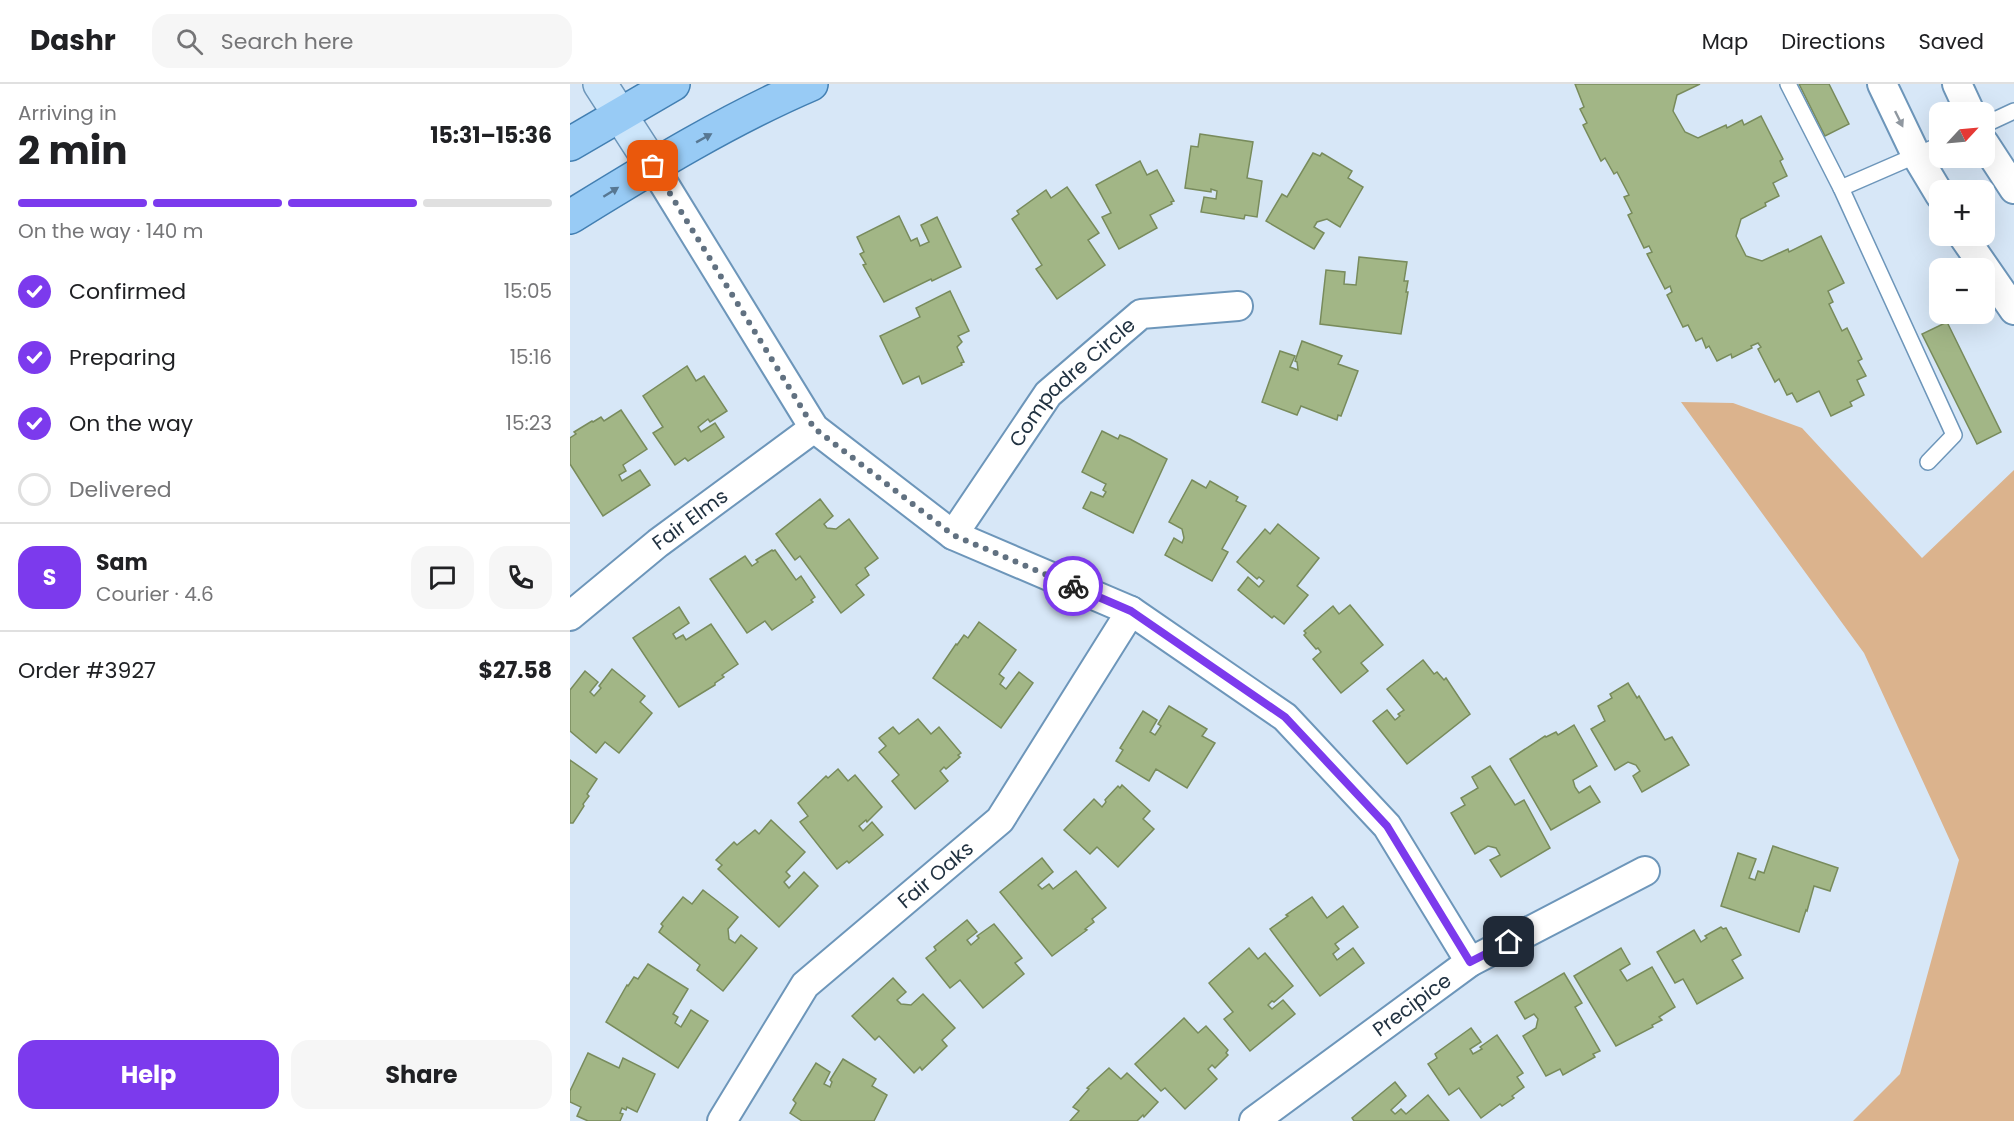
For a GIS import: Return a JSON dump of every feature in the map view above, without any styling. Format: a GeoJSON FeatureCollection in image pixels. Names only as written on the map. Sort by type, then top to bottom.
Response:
{"type":"FeatureCollection","features":[{"type":"Feature","properties":{"kind":"main road"},"geometry":{"type":"LineString","coordinates":[[570,144],[673,84]]}},
{"type":"Feature","properties":{"kind":"main road"},"geometry":{"type":"LineString","coordinates":[[570,217],[653,166],[768,103],[812,84]]}},
{"type":"Feature","properties":{"kind":"street"},"geometry":{"type":"LineString","coordinates":[[600,84],[814,428],[953,535],[1131,611],[1285,717],[1387,826],[1470,962]]}},
{"type":"Feature","properties":{"kind":"street"},"geometry":{"type":"LineString","coordinates":[[1882,84],[1928,150],[1936,180]]}},
{"type":"Feature","properties":{"kind":"street"},"geometry":{"type":"LineString","coordinates":[[1957,84],[1965,102]]}},
{"type":"Feature","properties":{"kind":"street"},"geometry":{"type":"LineString","coordinates":[[1995,160],[2014,189]]}},
{"type":"Feature","properties":{"kind":"street"},"geometry":{"type":"LineString","coordinates":[[1970,246],[2014,310]]}},
{"type":"Feature","properties":{"kind":"street","name":"Compadre Circle"},"geometry":{"type":"LineString","coordinates":[[953,535],[1048,394],[1141,314],[1238,306]]}},
{"type":"Feature","properties":{"kind":"street","name":"Fair Elms"},"geometry":{"type":"LineString","coordinates":[[570,615],[658,543],[814,428]]}},
{"type":"Feature","properties":{"kind":"street","name":"Fair Oaks"},"geometry":{"type":"LineString","coordinates":[[722,1121],[805,985],[1000,820],[1131,611]]}},
{"type":"Feature","properties":{"kind":"street","name":"Precipice"},"geometry":{"type":"LineString","coordinates":[[1254,1121],[1470,962],[1645,871]]}},
{"type":"Feature","properties":{"kind":"lane"},"geometry":{"type":"LineString","coordinates":[[1788,84],[1840,188],[1954,435],[1928,462]]}},
{"type":"Feature","properties":{"kind":"lane"},"geometry":{"type":"LineString","coordinates":[[1995,120],[2014,111]]}},
{"type":"Feature","properties":{"kind":"lane"},"geometry":{"type":"LineString","coordinates":[[1840,188],[1928,150]]}},
{"type":"Feature","properties":{"kind":"shaded area"},"geometry":{"type":"Polygon","coordinates":[[[1681,402],[1733,403],[1802,428],[1922,558],[2014,470],[2014,1121],[1853,1121],[1900,1074],[1959,860],[1864,653],[1681,402]]]}},
{"type":"Feature","properties":{"kind":"building"},"geometry":{"type":"Polygon","coordinates":[[[1575,84],[1700,84],[1677,95],[1673,111],[1685,132],[1698,138],[1726,125],[1727,128],[1742,120],[1744,125],[1761,116],[1783,159],[1780,161],[1787,176],[1773,183],[1779,196],[1765,203],[1766,206],[1741,219],[1736,236],[1746,256],[1762,261],[1788,249],[1789,252],[1821,236],[1844,283],[1828,291],[1833,302],[1829,304],[1842,331],[1847,328],[1862,359],[1858,361],[1866,376],[1857,380],[1864,395],[1850,402],[1852,406],[1831,416],[1819,391],[1797,402],[1792,393],[1787,395],[1779,379],[1775,382],[1758,349],[1761,347],[1758,343],[1732,358],[1731,354],[1717,361],[1709,346],[1706,348],[1702,338],[1696,341],[1688,325],[1683,327],[1667,295],[1672,292],[1670,286],[1665,289],[1647,254],[1652,252],[1649,246],[1644,248],[1628,215],[1632,213],[1624,197],[1629,195],[1617,172],[1614,174],[1605,158],[1601,161],[1583,125],[1587,123],[1580,109],[1584,107],[1575,84]]]}},
{"type":"Feature","properties":{"kind":"building"},"geometry":{"type":"Polygon","coordinates":[[[1799,84],[1829,84],[1849,124],[1825,136],[1799,84]]]}},
{"type":"Feature","properties":{"kind":"building"},"geometry":{"type":"Polygon","coordinates":[[[1200,134],[1253,142],[1247,178],[1262,181],[1257,217],[1245,215],[1244,219],[1201,212],[1204,197],[1216,199],[1217,191],[1185,188],[1191,146],[1198,147],[1200,134]]]}},
{"type":"Feature","properties":{"kind":"building"},"geometry":{"type":"Polygon","coordinates":[[[1313,153],[1320,156],[1322,153],[1352,171],[1348,178],[1363,187],[1340,227],[1327,219],[1317,222],[1314,227],[1324,233],[1314,249],[1266,221],[1282,194],[1287,197],[1313,153]]]}},
{"type":"Feature","properties":{"kind":"building"},"geometry":{"type":"Polygon","coordinates":[[[1140,161],[1147,175],[1157,170],[1174,201],[1150,215],[1157,228],[1119,249],[1102,217],[1111,213],[1096,185],[1140,161]]]}},
{"type":"Feature","properties":{"kind":"building"},"geometry":{"type":"Polygon","coordinates":[[[1067,187],[1099,233],[1088,240],[1105,265],[1057,299],[1036,269],[1042,265],[1012,219],[1019,214],[1017,211],[1046,190],[1051,198],[1067,187]]]}},
{"type":"Feature","properties":{"kind":"building"},"geometry":{"type":"Polygon","coordinates":[[[899,216],[911,241],[917,238],[920,246],[929,242],[921,225],[937,217],[961,267],[884,302],[863,265],[866,264],[860,254],[864,252],[857,237],[899,216]]]}},
{"type":"Feature","properties":{"kind":"building"},"geometry":{"type":"Polygon","coordinates":[[[1359,257],[1407,262],[1404,281],[1408,281],[1406,292],[1408,292],[1401,334],[1320,324],[1326,270],[1345,272],[1344,284],[1356,285],[1359,257]]]}},
{"type":"Feature","properties":{"kind":"building"},"geometry":{"type":"Polygon","coordinates":[[[950,291],[969,331],[958,336],[962,342],[957,347],[964,362],[922,384],[919,376],[903,384],[880,336],[920,317],[916,308],[950,291]]]}},
{"type":"Feature","properties":{"kind":"building"},"geometry":{"type":"Polygon","coordinates":[[[1943,324],[1948,324],[2001,432],[1977,444],[1922,334],[1943,324]]]}},
{"type":"Feature","properties":{"kind":"building"},"geometry":{"type":"Polygon","coordinates":[[[1302,341],[1342,356],[1338,364],[1358,371],[1341,416],[1338,415],[1337,420],[1301,406],[1297,415],[1262,402],[1280,351],[1295,356],[1290,367],[1298,370],[1295,361],[1302,341]]]}},
{"type":"Feature","properties":{"kind":"building"},"geometry":{"type":"Polygon","coordinates":[[[687,366],[696,381],[704,376],[727,411],[710,422],[708,419],[698,427],[701,432],[715,423],[724,437],[688,461],[685,458],[675,465],[653,433],[663,427],[643,396],[687,366]]]}},
{"type":"Feature","properties":{"kind":"building"},"geometry":{"type":"Polygon","coordinates":[[[621,410],[647,449],[623,465],[626,471],[619,475],[622,481],[640,470],[650,485],[603,516],[570,464],[570,438],[576,434],[574,432],[592,421],[601,417],[604,421],[621,410]]]}},
{"type":"Feature","properties":{"kind":"building"},"geometry":{"type":"Polygon","coordinates":[[[1102,431],[1118,439],[1120,435],[1130,439],[1167,459],[1133,533],[1083,508],[1091,492],[1103,497],[1106,492],[1103,490],[1106,484],[1082,472],[1102,431]]]}},
{"type":"Feature","properties":{"kind":"building"},"geometry":{"type":"Polygon","coordinates":[[[1192,480],[1206,488],[1210,481],[1238,497],[1236,501],[1246,506],[1222,549],[1228,552],[1212,581],[1165,555],[1174,538],[1182,543],[1184,538],[1182,529],[1169,522],[1192,480]]]}},
{"type":"Feature","properties":{"kind":"building"},"geometry":{"type":"Polygon","coordinates":[[[820,499],[833,516],[824,524],[827,528],[836,529],[849,519],[878,558],[865,568],[869,575],[856,585],[864,595],[841,613],[800,556],[795,560],[776,534],[820,499]]]}},
{"type":"Feature","properties":{"kind":"building"},"geometry":{"type":"Polygon","coordinates":[[[1278,524],[1319,558],[1297,586],[1308,595],[1284,624],[1274,616],[1272,618],[1238,590],[1248,577],[1259,587],[1264,581],[1259,577],[1257,579],[1237,562],[1265,529],[1270,534],[1278,524]]]}},
{"type":"Feature","properties":{"kind":"building"},"geometry":{"type":"Polygon","coordinates":[[[775,550],[796,580],[801,576],[815,597],[811,600],[813,602],[772,630],[765,621],[747,633],[710,579],[745,556],[752,566],[758,562],[756,560],[775,550]]]}},
{"type":"Feature","properties":{"kind":"building"},"geometry":{"type":"Polygon","coordinates":[[[1350,605],[1383,645],[1361,663],[1368,671],[1341,693],[1313,659],[1321,652],[1304,635],[1306,633],[1304,631],[1333,606],[1339,614],[1350,605]]]}},
{"type":"Feature","properties":{"kind":"building"},"geometry":{"type":"Polygon","coordinates":[[[679,607],[689,623],[673,634],[676,639],[683,635],[686,640],[711,624],[738,664],[722,675],[724,677],[715,685],[679,707],[633,638],[679,607]]]}},
{"type":"Feature","properties":{"kind":"building"},"geometry":{"type":"Polygon","coordinates":[[[979,622],[1016,650],[999,674],[1004,678],[1000,684],[1006,689],[1019,672],[1033,683],[1001,728],[933,678],[956,644],[964,635],[968,638],[979,622]]]}},
{"type":"Feature","properties":{"kind":"building"},"geometry":{"type":"Polygon","coordinates":[[[1423,660],[1434,674],[1437,672],[1444,680],[1446,678],[1470,714],[1407,764],[1373,721],[1387,710],[1395,720],[1400,716],[1398,714],[1404,710],[1387,689],[1423,660]]]}},
{"type":"Feature","properties":{"kind":"building"},"geometry":{"type":"Polygon","coordinates":[[[612,669],[645,696],[640,702],[652,713],[619,753],[605,742],[596,753],[570,731],[570,690],[585,671],[598,682],[590,692],[594,696],[612,669]]]}},
{"type":"Feature","properties":{"kind":"building"},"geometry":{"type":"Polygon","coordinates":[[[1628,683],[1637,698],[1639,696],[1665,740],[1672,737],[1689,765],[1642,792],[1633,776],[1640,771],[1636,765],[1628,762],[1615,770],[1591,729],[1605,721],[1598,706],[1612,698],[1610,694],[1628,683]]]}},
{"type":"Feature","properties":{"kind":"building"},"geometry":{"type":"Polygon","coordinates":[[[1169,706],[1207,729],[1202,736],[1215,743],[1187,788],[1156,769],[1149,781],[1116,761],[1123,750],[1120,748],[1143,711],[1157,720],[1150,732],[1155,735],[1161,726],[1158,724],[1169,706]]]}},
{"type":"Feature","properties":{"kind":"building"},"geometry":{"type":"Polygon","coordinates":[[[918,719],[931,734],[939,727],[961,753],[958,755],[960,757],[946,769],[944,767],[940,771],[948,781],[915,809],[892,781],[899,775],[879,752],[886,746],[879,738],[893,727],[899,734],[918,719]]]}},
{"type":"Feature","properties":{"kind":"building"},"geometry":{"type":"Polygon","coordinates":[[[1574,725],[1597,766],[1573,780],[1575,787],[1579,793],[1590,786],[1600,802],[1551,830],[1510,759],[1545,736],[1556,732],[1558,735],[1574,725]]]}},
{"type":"Feature","properties":{"kind":"building"},"geometry":{"type":"Polygon","coordinates":[[[570,760],[597,779],[573,823],[570,823],[570,760]]]}},
{"type":"Feature","properties":{"kind":"building"},"geometry":{"type":"Polygon","coordinates":[[[1490,766],[1515,805],[1524,800],[1550,848],[1501,877],[1490,860],[1500,855],[1496,848],[1488,846],[1475,854],[1451,813],[1465,805],[1461,798],[1478,788],[1472,777],[1490,766]]]}},
{"type":"Feature","properties":{"kind":"building"},"geometry":{"type":"Polygon","coordinates":[[[838,769],[848,781],[855,775],[882,807],[867,822],[866,820],[859,826],[863,831],[872,822],[883,835],[849,863],[847,861],[837,869],[800,822],[808,816],[798,803],[826,776],[828,778],[838,769]]]}},
{"type":"Feature","properties":{"kind":"building"},"geometry":{"type":"Polygon","coordinates":[[[1122,785],[1150,811],[1143,819],[1154,829],[1118,867],[1097,847],[1090,854],[1064,830],[1094,799],[1102,807],[1105,800],[1118,786],[1120,788],[1122,785]]]}},
{"type":"Feature","properties":{"kind":"building"},"geometry":{"type":"Polygon","coordinates":[[[771,820],[805,852],[786,872],[790,876],[784,882],[789,888],[804,872],[818,886],[779,927],[718,869],[722,865],[716,860],[734,842],[737,845],[755,830],[759,834],[771,820]]]}},
{"type":"Feature","properties":{"kind":"building"},"geometry":{"type":"Polygon","coordinates":[[[1773,846],[1838,868],[1830,891],[1814,886],[1799,932],[1721,906],[1738,853],[1756,859],[1749,878],[1755,880],[1758,871],[1764,873],[1773,846]]]}},
{"type":"Feature","properties":{"kind":"building"},"geometry":{"type":"Polygon","coordinates":[[[1042,858],[1053,872],[1038,885],[1042,889],[1049,884],[1053,889],[1076,871],[1106,908],[1092,919],[1094,922],[1085,929],[1087,930],[1052,956],[1000,892],[1042,858]]]}},
{"type":"Feature","properties":{"kind":"building"},"geometry":{"type":"Polygon","coordinates":[[[703,890],[738,917],[728,929],[729,939],[735,943],[741,935],[757,948],[723,991],[697,970],[700,965],[659,932],[663,926],[661,924],[683,897],[692,904],[703,890]]]}},
{"type":"Feature","properties":{"kind":"building"},"geometry":{"type":"Polygon","coordinates":[[[1312,897],[1327,918],[1343,906],[1358,927],[1335,944],[1339,949],[1333,954],[1337,960],[1353,948],[1364,963],[1320,996],[1270,929],[1312,897]]]}},
{"type":"Feature","properties":{"kind":"building"},"geometry":{"type":"Polygon","coordinates":[[[967,920],[977,932],[967,940],[971,945],[979,938],[977,936],[994,924],[1022,958],[1015,963],[1024,974],[983,1008],[960,980],[950,988],[926,958],[936,950],[934,947],[967,920]]]}},
{"type":"Feature","properties":{"kind":"building"},"geometry":{"type":"Polygon","coordinates":[[[1721,927],[1726,928],[1741,955],[1732,960],[1743,978],[1697,1004],[1683,979],[1675,983],[1657,952],[1694,930],[1701,942],[1707,938],[1705,936],[1721,927]]]}},
{"type":"Feature","properties":{"kind":"building"},"geometry":{"type":"Polygon","coordinates":[[[1249,948],[1258,959],[1265,953],[1293,986],[1268,1005],[1272,1009],[1283,1000],[1295,1014],[1250,1051],[1224,1019],[1233,1012],[1209,983],[1249,948]]]}},
{"type":"Feature","properties":{"kind":"building"},"geometry":{"type":"Polygon","coordinates":[[[1621,948],[1630,964],[1620,970],[1627,981],[1652,967],[1675,1007],[1659,1017],[1662,1020],[1652,1025],[1653,1027],[1616,1046],[1574,976],[1621,948]]]}},
{"type":"Feature","properties":{"kind":"building"},"geometry":{"type":"Polygon","coordinates":[[[648,964],[688,989],[673,1014],[678,1017],[675,1023],[681,1027],[691,1010],[708,1021],[678,1068],[606,1022],[627,985],[634,977],[638,979],[648,964]]]}},
{"type":"Feature","properties":{"kind":"building"},"geometry":{"type":"Polygon","coordinates":[[[1564,973],[1582,1003],[1575,1007],[1600,1051],[1593,1054],[1595,1057],[1563,1075],[1560,1069],[1546,1076],[1523,1036],[1536,1028],[1538,1019],[1534,1014],[1525,1019],[1515,1002],[1564,973]]]}},
{"type":"Feature","properties":{"kind":"building"},"geometry":{"type":"Polygon","coordinates":[[[893,978],[906,992],[897,1000],[901,1004],[911,1005],[923,994],[955,1028],[942,1040],[947,1046],[922,1070],[920,1067],[914,1073],[879,1036],[875,1040],[852,1016],[893,978]]]}},
{"type":"Feature","properties":{"kind":"building"},"geometry":{"type":"Polygon","coordinates":[[[1184,1018],[1198,1033],[1206,1026],[1228,1050],[1226,1053],[1228,1055],[1215,1068],[1212,1065],[1208,1069],[1217,1079],[1185,1109],[1165,1088],[1161,1091],[1135,1064],[1184,1018]]]}},
{"type":"Feature","properties":{"kind":"building"},"geometry":{"type":"Polygon","coordinates":[[[1471,1028],[1481,1042],[1470,1049],[1473,1054],[1497,1035],[1523,1073],[1517,1077],[1524,1087],[1512,1096],[1514,1098],[1502,1106],[1500,1104],[1481,1118],[1459,1088],[1449,1095],[1428,1064],[1437,1058],[1435,1054],[1471,1028]]]}},
{"type":"Feature","properties":{"kind":"building"},"geometry":{"type":"Polygon","coordinates":[[[588,1053],[619,1068],[623,1058],[655,1074],[637,1112],[627,1107],[626,1110],[622,1108],[620,1113],[623,1114],[620,1121],[588,1121],[577,1116],[581,1107],[570,1102],[570,1091],[588,1053]]]}},
{"type":"Feature","properties":{"kind":"building"},"geometry":{"type":"Polygon","coordinates":[[[843,1059],[876,1079],[872,1086],[887,1095],[874,1121],[802,1121],[790,1113],[796,1103],[793,1100],[816,1063],[830,1072],[824,1084],[830,1087],[832,1082],[830,1080],[843,1059]]]}},
{"type":"Feature","properties":{"kind":"building"},"geometry":{"type":"Polygon","coordinates":[[[1109,1068],[1121,1079],[1127,1073],[1158,1102],[1137,1121],[1070,1121],[1079,1111],[1073,1107],[1089,1089],[1087,1088],[1109,1068]]]}},
{"type":"Feature","properties":{"kind":"building"},"geometry":{"type":"Polygon","coordinates":[[[1395,1082],[1406,1096],[1391,1110],[1395,1114],[1401,1109],[1406,1114],[1428,1095],[1449,1121],[1354,1121],[1352,1118],[1395,1082]]]}},
{"type":"Feature","properties":{"kind":"way so far"},"geometry":{"type":"LineString","coordinates":[[653,166],[814,428],[953,535],[1073,586]]}},
{"type":"Feature","properties":{"kind":"route"},"geometry":{"type":"LineString","coordinates":[[1073,586],[1131,611],[1285,717],[1387,826],[1470,962],[1509,942]]}}]}
